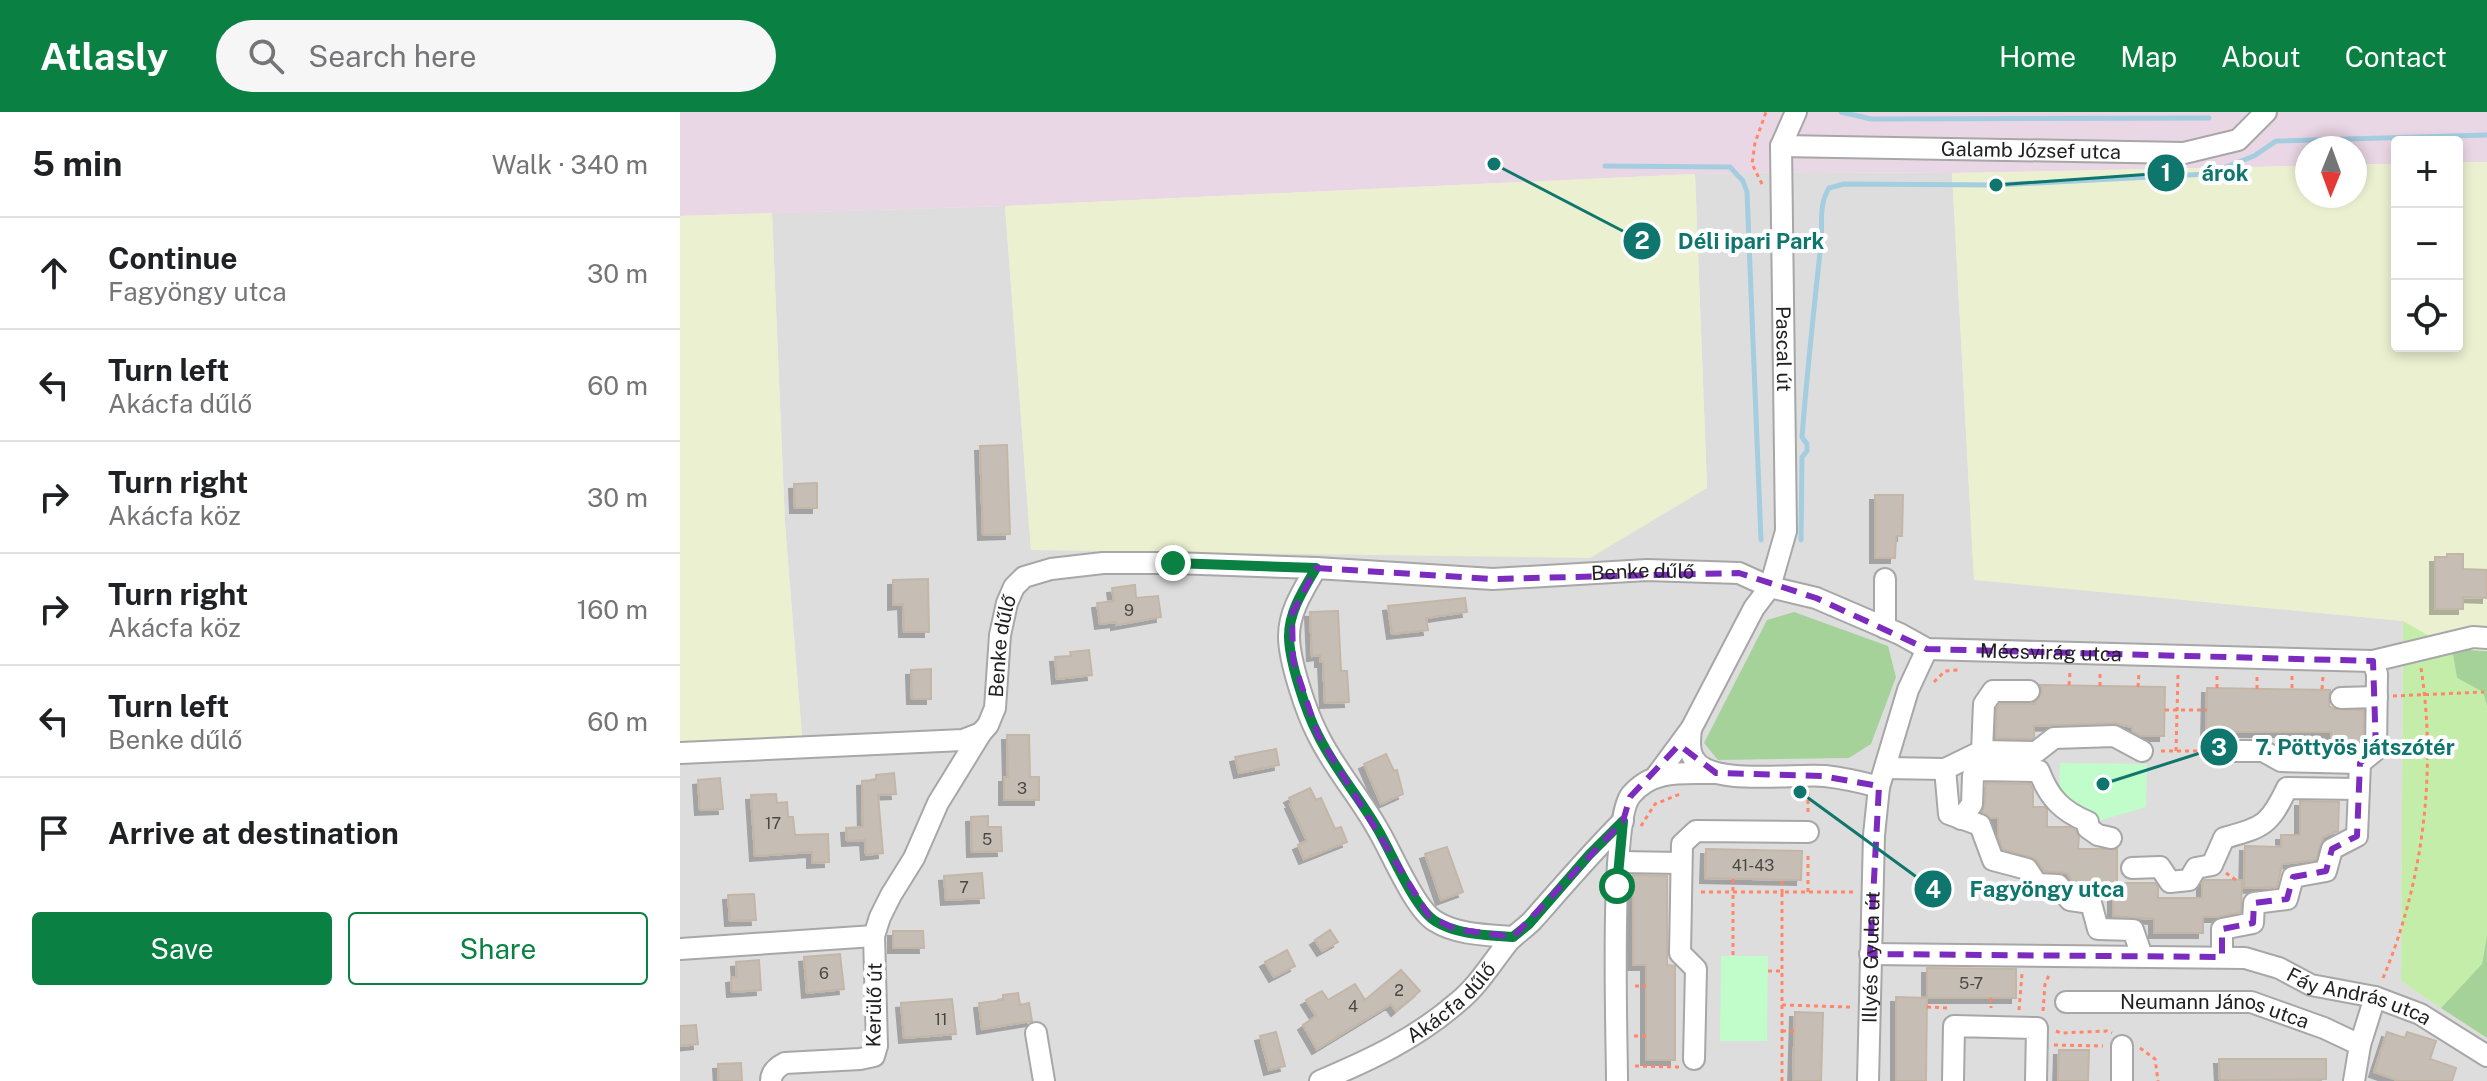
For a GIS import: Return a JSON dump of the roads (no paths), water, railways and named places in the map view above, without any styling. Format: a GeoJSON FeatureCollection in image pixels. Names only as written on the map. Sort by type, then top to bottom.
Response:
{"type":"FeatureCollection","features":[{"type":"Feature","properties":{"kind":"street","name":"Pascal út"},"geometry":{"type":"LineString","coordinates":[[1770,587],[1786,531],[1781,146],[1796,112]]}},
{"type":"Feature","properties":{"kind":"street","name":"Galamb József utca"},"geometry":{"type":"LineString","coordinates":[[1781,146],[2184,153],[2238,140],[2266,112]]}},
{"type":"Feature","properties":{"kind":"street","name":"Benke dűlő"},"geometry":{"type":"LineString","coordinates":[[981,733],[995,708],[1000,635],[1007,603],[1014,587],[1024,577],[1051,569],[1103,563],[1316,568],[1493,579],[1647,570],[1739,573],[1770,587]]}},
{"type":"Feature","properties":{"kind":"street"},"geometry":{"type":"LineString","coordinates":[[1316,568],[1292,614],[1289,636],[1305,705],[1318,735],[1429,916],[1455,929],[1513,937]]}},
{"type":"Feature","properties":{"kind":"street"},"geometry":{"type":"LineString","coordinates":[[1885,579],[1885,628]]}},
{"type":"Feature","properties":{"kind":"street"},"geometry":{"type":"LineString","coordinates":[[1622,1073],[1617,886],[1619,862],[1632,824],[1630,797],[1657,775],[1691,729],[1754,608],[1770,587]]}},
{"type":"Feature","properties":{"kind":"street","name":"Mécsvirág utca"},"geometry":{"type":"LineString","coordinates":[[1770,587],[1816,598],[1927,649],[2373,661],[2473,637],[2487,638]]}},
{"type":"Feature","properties":{"kind":"street","name":"Illyés Gyula út"},"geometry":{"type":"LineString","coordinates":[[1868,1081],[1874,835],[1882,777],[1908,690],[1927,649]]}},
{"type":"Feature","properties":{"kind":"street"},"geometry":{"type":"LineString","coordinates":[[2221,751],[2263,751],[2281,761],[2360,763],[2376,750],[2377,674],[2373,661]]}},
{"type":"Feature","properties":{"kind":"street","name":"Mécsvirág utca"},"geometry":{"type":"LineString","coordinates":[[1982,751],[1984,704],[1993,691],[2029,691]]}},
{"type":"Feature","properties":{"kind":"street"},"geometry":{"type":"LineString","coordinates":[[2332,694],[2377,697]]}},
{"type":"Feature","properties":{"kind":"street"},"geometry":{"type":"LineString","coordinates":[[1691,729],[1690,744],[1694,759],[1702,767],[1716,773]]}},
{"type":"Feature","properties":{"kind":"street"},"geometry":{"type":"LineString","coordinates":[[680,753],[963,740],[981,733]]}},
{"type":"Feature","properties":{"kind":"street","name":"Kerülő út"},"geometry":{"type":"LineString","coordinates":[[771,1081],[777,1067],[785,1063],[874,1056],[877,1046],[874,936],[891,895],[914,858],[938,803],[981,733]]}},
{"type":"Feature","properties":{"kind":"street"},"geometry":{"type":"LineString","coordinates":[[1657,775],[1716,773],[1733,776],[1882,777],[1945,769],[1982,751],[2036,752],[2054,738],[2114,736],[2142,751]]}},
{"type":"Feature","properties":{"kind":"street"},"geometry":{"type":"LineString","coordinates":[[2222,957],[2222,929],[2253,923],[2254,903],[2287,899],[2293,877],[2326,871],[2332,849],[2357,836],[2360,763]]}},
{"type":"Feature","properties":{"kind":"street"},"geometry":{"type":"LineString","coordinates":[[1945,769],[1949,814],[1980,825],[1993,860],[2027,869],[2037,884],[2058,885],[2070,900],[2091,903],[2098,929],[2133,930],[2142,956]]}},
{"type":"Feature","properties":{"kind":"street"},"geometry":{"type":"LineString","coordinates":[[1961,819],[1972,804],[1973,775],[1978,770],[2039,771],[2047,791],[2072,815],[2088,822],[2088,828],[2098,835],[2111,838]]}},
{"type":"Feature","properties":{"kind":"street"},"geometry":{"type":"LineString","coordinates":[[2132,868],[2160,867],[2170,882],[2189,880],[2196,868],[2212,865],[2224,838],[2260,828],[2276,812],[2287,788],[2359,789]]}},
{"type":"Feature","properties":{"kind":"street","name":"Akácfa dűlő"},"geometry":{"type":"LineString","coordinates":[[1320,1081],[1365,1062],[1431,1024],[1461,1000],[1513,937],[1529,924],[1589,855],[1632,824]]}},
{"type":"Feature","properties":{"kind":"street"},"geometry":{"type":"LineString","coordinates":[[1688,1063],[1696,969],[1680,953],[1682,844],[1696,831],[1808,832]]}},
{"type":"Feature","properties":{"kind":"street"},"geometry":{"type":"LineString","coordinates":[[1619,862],[1681,863]]}},
{"type":"Feature","properties":{"kind":"street","name":"Kerülő út"},"geometry":{"type":"LineString","coordinates":[[680,949],[874,936]]}},
{"type":"Feature","properties":{"kind":"street","name":"Fáy András utca"},"geometry":{"type":"LineString","coordinates":[[1870,954],[2245,958],[2279,968],[2311,985],[2375,997],[2420,1014],[2487,1056]]}},
{"type":"Feature","properties":{"kind":"street"},"geometry":{"type":"LineString","coordinates":[[2354,1081],[2360,1045],[2375,997]]}},
{"type":"Feature","properties":{"kind":"street","name":"Neumann János utca"},"geometry":{"type":"LineString","coordinates":[[2066,1002],[2251,1002],[2324,1028],[2360,1045]]}},
{"type":"Feature","properties":{"kind":"street"},"geometry":{"type":"LineString","coordinates":[[1953,1081],[1954,1026],[2037,1028],[2036,1081]]}},
{"type":"Feature","properties":{"kind":"street"},"geometry":{"type":"LineString","coordinates":[[1036,1033],[1044,1081]]}},
{"type":"Feature","properties":{"kind":"street"},"geometry":{"type":"LineString","coordinates":[[2122,1046],[2122,1081]]}},
{"type":"Feature","properties":{"kind":"waterway"},"geometry":{"type":"LineString","coordinates":[[1841,112],[1871,119],[2209,118]]}},
{"type":"Feature","properties":{"kind":"waterway"},"geometry":{"type":"LineString","coordinates":[[1801,540],[1802,457],[1807,451],[1802,437],[1822,208],[1829,188],[1844,184],[1996,185],[2208,174],[2254,156],[2276,141],[2487,135]]}},
{"type":"Feature","properties":{"kind":"waterway"},"geometry":{"type":"LineString","coordinates":[[1605,166],[1730,167],[1743,181],[1747,192],[1761,540]]}},
{"type":"Feature","properties":{"kind":"place","name":"Déli ipari Park"},"geometry":{"type":"Point","coordinates":[1494,164]}},
{"type":"Feature","properties":{"kind":"place","name":"árok"},"geometry":{"type":"Point","coordinates":[1996,185]}},
{"type":"Feature","properties":{"kind":"place","name":"7. Pöttyös játszótér"},"geometry":{"type":"Point","coordinates":[2103,784]}},
{"type":"Feature","properties":{"kind":"place","name":"Fagyöngy utca"},"geometry":{"type":"Point","coordinates":[1800,792]}}]}
